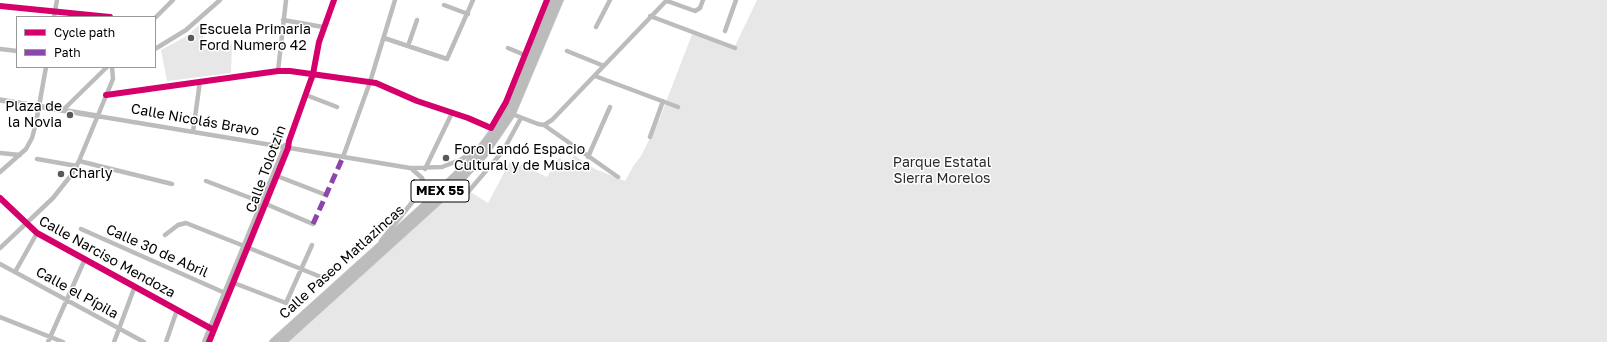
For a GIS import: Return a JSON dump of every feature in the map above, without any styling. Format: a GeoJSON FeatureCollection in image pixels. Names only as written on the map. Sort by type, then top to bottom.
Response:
{"type":"FeatureCollection","features":[{"type":"Feature","properties":{"kind":"highway","name":"Calle Paseo Matlazincas"},"geometry":{"type":"LineString","coordinates":[[273,342],[453,179],[481,147],[508,106],[553,0]]}},
{"type":"Feature","properties":{"kind":"highway","name":"Calle Paseo Matlazincas"},"geometry":{"type":"LineString","coordinates":[[283,342],[461,180],[492,145],[512,114],[560,0]]}},
{"type":"Feature","properties":{"kind":"street"},"geometry":{"type":"LineString","coordinates":[[54,16],[57,0]]}},
{"type":"Feature","properties":{"kind":"street"},"geometry":{"type":"LineString","coordinates":[[156,17],[173,0]]}},
{"type":"Feature","properties":{"kind":"street"},"geometry":{"type":"LineString","coordinates":[[156,48],[186,30],[220,0]]}},
{"type":"Feature","properties":{"kind":"street"},"geometry":{"type":"LineString","coordinates":[[278,71],[286,0]]}},
{"type":"Feature","properties":{"kind":"street","name":"Calle Tolotzin"},"geometry":{"type":"LineString","coordinates":[[204,342],[224,293],[246,247],[289,141],[313,74],[323,27],[334,0]]}},
{"type":"Feature","properties":{"kind":"street"},"geometry":{"type":"LineString","coordinates":[[343,157],[370,82],[395,0]]}},
{"type":"Feature","properties":{"kind":"street"},"geometry":{"type":"LineString","coordinates":[[384,38],[448,58],[473,0]]}},
{"type":"Feature","properties":{"kind":"street"},"geometry":{"type":"LineString","coordinates":[[106,95],[278,71],[313,74],[370,82],[491,128],[506,102],[528,56],[547,0]]}},
{"type":"Feature","properties":{"kind":"street"},"geometry":{"type":"LineString","coordinates":[[596,27],[610,0]]}},
{"type":"Feature","properties":{"kind":"street"},"geometry":{"type":"LineString","coordinates":[[544,125],[564,110],[650,16],[667,0],[693,10],[699,10],[703,0]]}},
{"type":"Feature","properties":{"kind":"street"},"geometry":{"type":"LineString","coordinates":[[726,31],[736,0]]}},
{"type":"Feature","properties":{"kind":"street"},"geometry":{"type":"LineString","coordinates":[[444,5],[468,14]]}},
{"type":"Feature","properties":{"kind":"street"},"geometry":{"type":"LineString","coordinates":[[0,6],[99,16]]}},
{"type":"Feature","properties":{"kind":"street"},"geometry":{"type":"LineString","coordinates":[[650,16],[735,48]]}},
{"type":"Feature","properties":{"kind":"street"},"geometry":{"type":"LineString","coordinates":[[283,20],[323,27]]}},
{"type":"Feature","properties":{"kind":"street"},"geometry":{"type":"LineString","coordinates":[[408,46],[417,20]]}},
{"type":"Feature","properties":{"kind":"street"},"geometry":{"type":"LineString","coordinates":[[508,48],[528,56]]}},
{"type":"Feature","properties":{"kind":"street"},"geometry":{"type":"LineString","coordinates":[[0,49],[16,51]]}},
{"type":"Feature","properties":{"kind":"street"},"geometry":{"type":"LineString","coordinates":[[567,51],[604,66]]}},
{"type":"Feature","properties":{"kind":"street"},"geometry":{"type":"LineString","coordinates":[[0,172],[26,149],[32,138],[46,68]]}},
{"type":"Feature","properties":{"kind":"street"},"geometry":{"type":"LineString","coordinates":[[63,110],[106,68]]}},
{"type":"Feature","properties":{"kind":"street"},"geometry":{"type":"LineString","coordinates":[[0,248],[53,198],[80,160],[113,79],[112,68]]}},
{"type":"Feature","properties":{"kind":"street"},"geometry":{"type":"LineString","coordinates":[[595,76],[678,107]]}},
{"type":"Feature","properties":{"kind":"street"},"geometry":{"type":"LineString","coordinates":[[193,132],[200,81]]}},
{"type":"Feature","properties":{"kind":"street"},"geometry":{"type":"LineString","coordinates":[[306,95],[337,107]]}},
{"type":"Feature","properties":{"kind":"street","name":"Calle Nicolás Bravo"},"geometry":{"type":"LineString","coordinates":[[0,100],[410,168],[435,168],[452,164],[481,147]]}},
{"type":"Feature","properties":{"kind":"street"},"geometry":{"type":"LineString","coordinates":[[650,137],[663,101]]}},
{"type":"Feature","properties":{"kind":"street"},"geometry":{"type":"LineString","coordinates":[[588,157],[610,107]]}},
{"type":"Feature","properties":{"kind":"street"},"geometry":{"type":"LineString","coordinates":[[424,169],[452,112]]}},
{"type":"Feature","properties":{"kind":"street"},"geometry":{"type":"LineString","coordinates":[[512,114],[544,125],[618,177]]}},
{"type":"Feature","properties":{"kind":"street"},"geometry":{"type":"LineString","coordinates":[[468,192],[503,151],[521,118]]}},
{"type":"Feature","properties":{"kind":"street","name":"Calle Tolotzin"},"geometry":{"type":"LineString","coordinates":[[264,203],[277,176],[286,147]]}},
{"type":"Feature","properties":{"kind":"street"},"geometry":{"type":"LineString","coordinates":[[0,153],[20,155]]}},
{"type":"Feature","properties":{"kind":"street"},"geometry":{"type":"LineString","coordinates":[[37,159],[76,166]]}},
{"type":"Feature","properties":{"kind":"street"},"geometry":{"type":"LineString","coordinates":[[80,160],[172,184]]}},
{"type":"Feature","properties":{"kind":"street"},"geometry":{"type":"LineString","coordinates":[[376,249],[422,190],[424,184],[422,178],[410,168]]}},
{"type":"Feature","properties":{"kind":"street"},"geometry":{"type":"LineString","coordinates":[[277,176],[326,195]]}},
{"type":"Feature","properties":{"kind":"street"},"geometry":{"type":"LineString","coordinates":[[206,181],[264,203],[313,224]]}},
{"type":"Feature","properties":{"kind":"street","name":"Calle Narciso Mendoza"},"geometry":{"type":"LineString","coordinates":[[0,198],[37,233],[210,328]]}},
{"type":"Feature","properties":{"kind":"street"},"geometry":{"type":"LineString","coordinates":[[165,235],[178,225],[186,223],[321,277]]}},
{"type":"Feature","properties":{"kind":"street","name":"Calle 30 de Abril"},"geometry":{"type":"LineString","coordinates":[[81,229],[224,293]]}},
{"type":"Feature","properties":{"kind":"street"},"geometry":{"type":"LineString","coordinates":[[15,272],[37,233]]}},
{"type":"Feature","properties":{"kind":"street"},"geometry":{"type":"LineString","coordinates":[[234,283],[286,303],[312,245]]}},
{"type":"Feature","properties":{"kind":"street","name":"Calle Tolotzin"},"geometry":{"type":"LineString","coordinates":[[209,342],[234,283],[246,247]]}},
{"type":"Feature","properties":{"kind":"street"},"geometry":{"type":"LineString","coordinates":[[48,342],[85,260]]}},
{"type":"Feature","properties":{"kind":"street","name":"Calle el Pípila"},"geometry":{"type":"LineString","coordinates":[[0,264],[144,342]]}},
{"type":"Feature","properties":{"kind":"street"},"geometry":{"type":"LineString","coordinates":[[114,342],[135,286]]}},
{"type":"Feature","properties":{"kind":"street"},"geometry":{"type":"LineString","coordinates":[[166,342],[177,310]]}},
{"type":"Feature","properties":{"kind":"street"},"geometry":{"type":"LineString","coordinates":[[0,317],[62,342]]}},
{"type":"Feature","properties":{"kind":"green space","name":"Parque Estatal Sierra Morelos"},"geometry":{"type":"Polygon","coordinates":[[[757,0],[1607,0],[1607,342],[276,342],[453,181],[488,203],[511,160],[547,177],[559,158],[569,164],[574,155],[595,169],[625,181],[641,156],[659,120],[693,32],[734,48],[757,0]]]}},
{"type":"Feature","properties":{"kind":"green space"},"geometry":{"type":"Polygon","coordinates":[[[202,23],[204,49],[232,44],[231,73],[167,81],[161,50],[185,37],[202,23]]]}},
{"type":"Feature","properties":{"kind":"marked path"},"geometry":{"type":"LineString","coordinates":[[313,224],[343,157]]}},
{"type":"Feature","properties":{"kind":"cycle path"},"geometry":{"type":"LineString","coordinates":[[209,342],[288,148],[289,141],[313,74],[319,42],[334,0]]}},
{"type":"Feature","properties":{"kind":"cycle path"},"geometry":{"type":"LineString","coordinates":[[106,95],[278,71],[290,71],[376,83],[417,101],[468,118],[491,128],[506,102],[547,0]]}},
{"type":"Feature","properties":{"kind":"cycle path"},"geometry":{"type":"LineString","coordinates":[[0,6],[100,16]]}},
{"type":"Feature","properties":{"kind":"cycle path"},"geometry":{"type":"LineString","coordinates":[[0,198],[37,233],[210,328]]}},
{"type":"Feature","properties":{"kind":"place","name":"Escuela Primaria Ford Numero 42"},"geometry":{"type":"Point","coordinates":[191,38]}},
{"type":"Feature","properties":{"kind":"place","name":"Plaza de la Novia"},"geometry":{"type":"Point","coordinates":[70,115]}},
{"type":"Feature","properties":{"kind":"place","name":"Foro Landó Espacio Cultural y de Musica"},"geometry":{"type":"Point","coordinates":[446,158]}},
{"type":"Feature","properties":{"kind":"place","name":"Charly"},"geometry":{"type":"Point","coordinates":[61,174]}}]}
